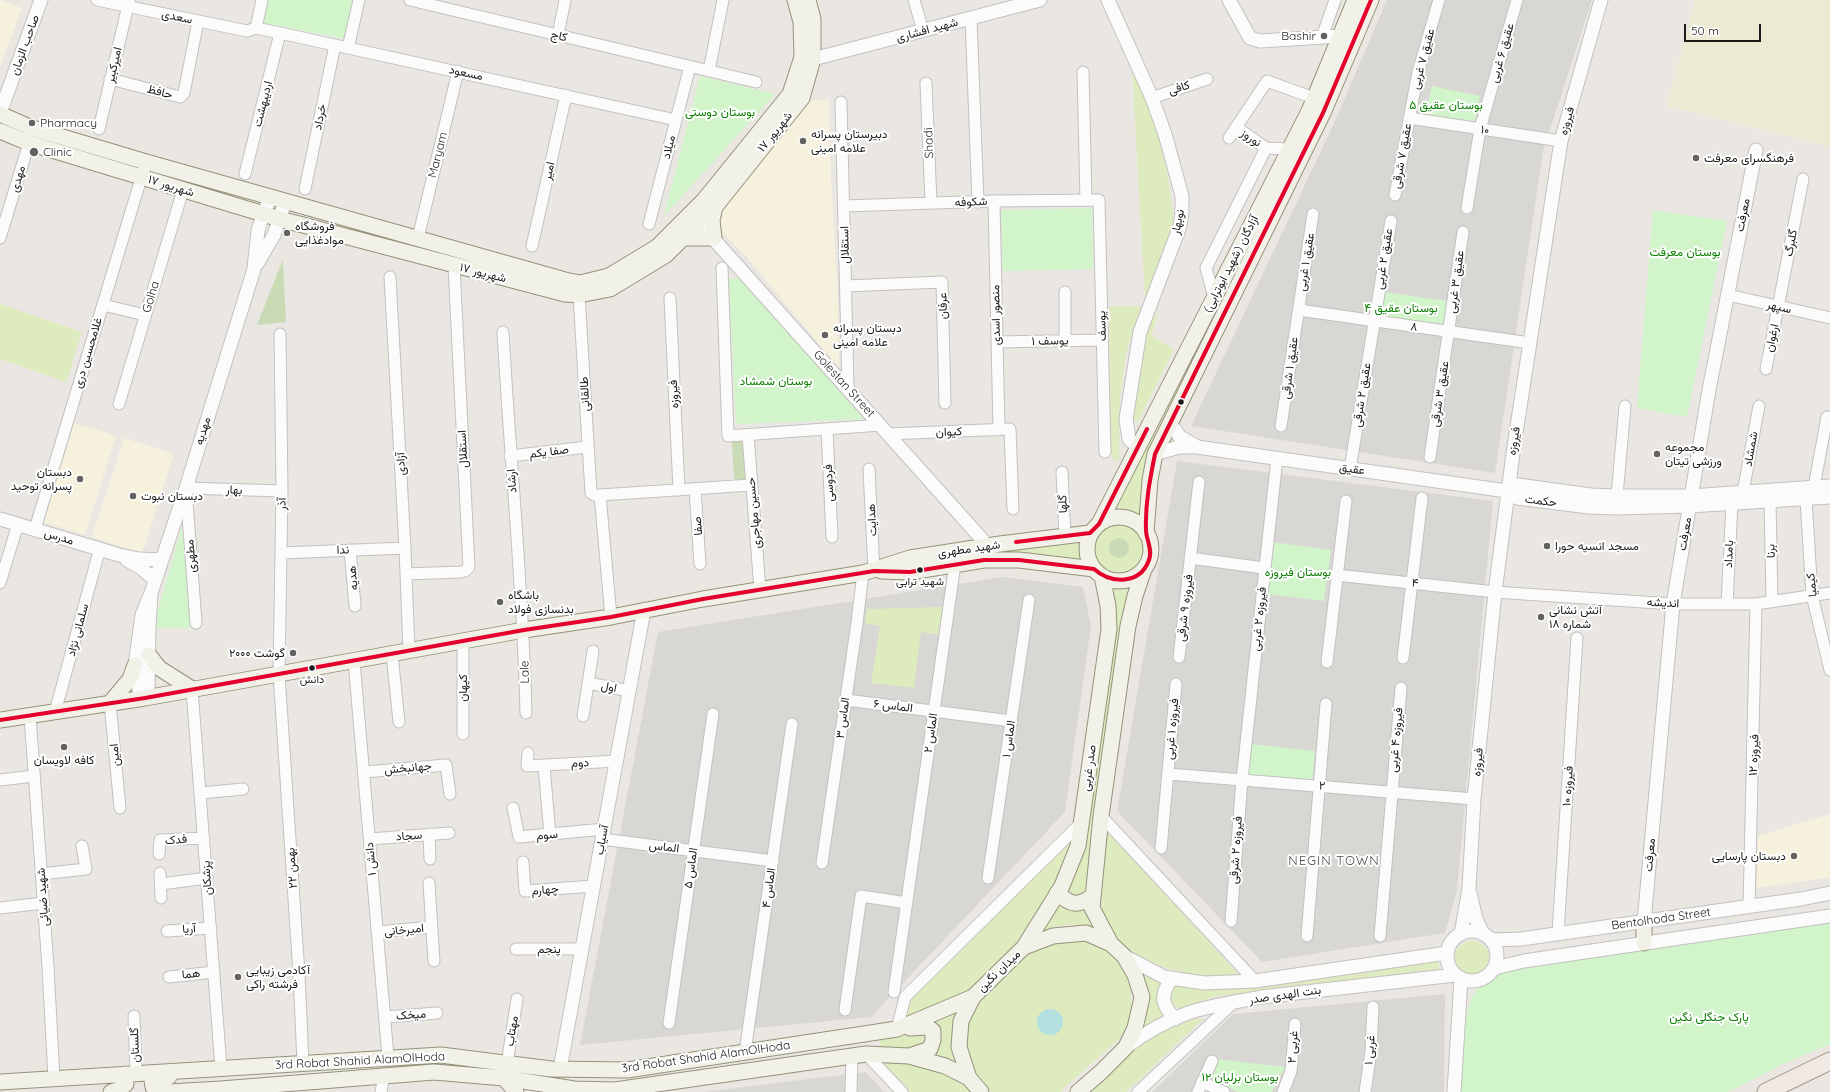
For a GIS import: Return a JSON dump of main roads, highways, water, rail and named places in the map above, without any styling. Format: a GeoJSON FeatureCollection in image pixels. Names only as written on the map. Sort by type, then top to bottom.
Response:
{"type":"FeatureCollection","features":[{"type":"Feature","properties":{"kind":"main road","name":"۱۷ شهریور"},"geometry":{"type":"LineString","coordinates":[[0,131],[28,143],[280,219],[454,266],[565,294],[579,295],[610,289],[666,255],[684,238],[704,200],[790,94],[807,58],[802,22],[795,0]]}},
{"type":"Feature","properties":{"kind":"main road","name":"۱۷ شهریور"},"geometry":{"type":"LineString","coordinates":[[0,113],[32,128],[146,162],[285,202],[580,283],[609,276],[656,247],[695,218],[715,207],[802,98],[813,19],[808,0]]}},
{"type":"Feature","properties":{"kind":"main road","name":"آزادگان (شهید ابوترابی)"},"geometry":{"type":"LineString","coordinates":[[1095,529],[1314,98],[1354,0]]}},
{"type":"Feature","properties":{"kind":"main road","name":"آزادگان (شهید ابوترابی)"},"geometry":{"type":"LineString","coordinates":[[1146,532],[1150,480],[1155,454],[1323,113],[1371,0]]}},
{"type":"Feature","properties":{"kind":"main road"},"geometry":{"type":"LineString","coordinates":[[684,238],[714,238],[712,220],[715,207]]}},
{"type":"Feature","properties":{"kind":"main road"},"geometry":{"type":"LineString","coordinates":[[1179,366],[1194,375]]}},
{"type":"Feature","properties":{"kind":"main road"},"geometry":{"type":"LineString","coordinates":[[0,720],[145,698],[524,630],[610,617],[704,599],[868,572],[910,572],[984,560],[1019,560],[1098,573],[1110,580],[1129,580],[1144,569],[1151,551],[1150,541],[1146,532],[1139,524],[1130,519],[1119,517],[1108,519],[1095,529],[1087,552],[1098,573]]}},
{"type":"Feature","properties":{"kind":"main road","name":"شهید مطهری"},"geometry":{"type":"LineString","coordinates":[[868,572],[910,558],[988,546],[1064,537],[1095,529]]}},
{"type":"Feature","properties":{"kind":"main road","name":"صدر غربی"},"geometry":{"type":"LineString","coordinates":[[1111,944],[1092,908],[1093,896],[1101,816],[1128,626],[1134,596],[1144,569]]}},
{"type":"Feature","properties":{"kind":"main road","name":"صدر غربی"},"geometry":{"type":"LineString","coordinates":[[1024,947],[1057,893],[1078,846],[1109,629],[1108,606],[1098,573]]}},
{"type":"Feature","properties":{"kind":"main road"},"geometry":{"type":"LineString","coordinates":[[149,655],[159,668],[192,689]]}},
{"type":"Feature","properties":{"kind":"main road"},"geometry":{"type":"LineString","coordinates":[[110,703],[130,679],[136,665]]}},
{"type":"Feature","properties":{"kind":"main road"},"geometry":{"type":"LineString","coordinates":[[1057,893],[1066,900],[1076,904],[1085,902],[1093,896]]}},
{"type":"Feature","properties":{"kind":"main road"},"geometry":{"type":"LineString","coordinates":[[1644,922],[1644,943]]}},
{"type":"Feature","properties":{"kind":"main road","name":"میدان نگین"},"geometry":{"type":"LineString","coordinates":[[981,1092],[969,1078],[959,1047],[961,1021],[974,996],[1024,947],[1053,936],[1079,933],[1093,935],[1111,944],[1124,956],[1135,975],[1142,997],[1135,1028],[1126,1047],[1078,1092]]}},
{"type":"Feature","properties":{"kind":"main road","name":"3rd Robat Shahid AlamOlHoda"},"geometry":{"type":"LineString","coordinates":[[168,1092],[301,1087],[384,1076],[434,1072],[560,1069],[627,1070],[897,1030],[974,996]]}},
{"type":"Feature","properties":{"kind":"main road"},"geometry":{"type":"LineString","coordinates":[[897,1030],[922,1026],[928,1027],[933,1031],[933,1040],[930,1049],[909,1056]]}},
{"type":"Feature","properties":{"kind":"main road","name":"3rd Robat Shahid AlamOlHoda"},"geometry":{"type":"LineString","coordinates":[[0,1082],[303,1062],[441,1055],[506,1071],[572,1090],[662,1088],[859,1055],[909,1056],[945,1066],[969,1078]]}},
{"type":"Feature","properties":{"kind":"main road"},"geometry":{"type":"LineString","coordinates":[[1766,1092],[1830,1061]]}},
{"type":"Feature","properties":{"kind":"main road"},"geometry":{"type":"LineString","coordinates":[[159,1092],[153,1087],[152,1080],[196,1076],[200,1069]]}},
{"type":"Feature","properties":{"kind":"main road"},"geometry":{"type":"LineString","coordinates":[[506,1071],[516,1092]]}},
{"type":"Feature","properties":{"kind":"main road"},"geometry":{"type":"LineString","coordinates":[[111,1092],[120,1089],[126,1084],[131,1074]]}},
{"type":"Feature","properties":{"kind":"water"},"geometry":{"type":"Polygon","coordinates":[[[1050,1009],[1059,1013],[1063,1022],[1059,1031],[1050,1035],[1041,1031],[1037,1022],[1041,1013],[1050,1009]]]}},
{"type":"Feature","properties":{"kind":"place","name":"Bashir"},"geometry":{"type":"Point","coordinates":[1324,36]}},
{"type":"Feature","properties":{"kind":"place","name":"Pharmacy"},"geometry":{"type":"Point","coordinates":[32,123]}},
{"type":"Feature","properties":{"kind":"place","name":"دبیرستان پسرانه علامه امینی"},"geometry":{"type":"Point","coordinates":[803,141]}},
{"type":"Feature","properties":{"kind":"place","name":"Clinic"},"geometry":{"type":"Point","coordinates":[34,152]}},
{"type":"Feature","properties":{"kind":"place","name":"فرهنگسرای معرفت"},"geometry":{"type":"Point","coordinates":[1696,158]}},
{"type":"Feature","properties":{"kind":"place","name":"فروشگاه موادغذایی"},"geometry":{"type":"Point","coordinates":[287,233]}},
{"type":"Feature","properties":{"kind":"place","name":"دبستان پسرانه علامه امینی"},"geometry":{"type":"Point","coordinates":[825,335]}},
{"type":"Feature","properties":{"kind":"place","name":"مجموعه ورزشی تیتان"},"geometry":{"type":"Point","coordinates":[1657,454]}},
{"type":"Feature","properties":{"kind":"place","name":"دبستان پسرانه توحید"},"geometry":{"type":"Point","coordinates":[80,479]}},
{"type":"Feature","properties":{"kind":"place","name":"دبستان نبوت"},"geometry":{"type":"Point","coordinates":[133,496]}},
{"type":"Feature","properties":{"kind":"place","name":"مسجد انسیه حورا"},"geometry":{"type":"Point","coordinates":[1547,546]}},
{"type":"Feature","properties":{"kind":"place","name":"شهید ترابی"},"geometry":{"type":"Point","coordinates":[920,570]}},
{"type":"Feature","properties":{"kind":"place","name":"باشگاه بدنسازی فولاد"},"geometry":{"type":"Point","coordinates":[500,602]}},
{"type":"Feature","properties":{"kind":"place","name":"آتش نشانی شماره ۱۸"},"geometry":{"type":"Point","coordinates":[1541,617]}},
{"type":"Feature","properties":{"kind":"place","name":"گوشت ۲۰۰۰"},"geometry":{"type":"Point","coordinates":[293,653]}},
{"type":"Feature","properties":{"kind":"place","name":"دانش"},"geometry":{"type":"Point","coordinates":[312,668]}},
{"type":"Feature","properties":{"kind":"place","name":"کافه لاویسان"},"geometry":{"type":"Point","coordinates":[64,747]}},
{"type":"Feature","properties":{"kind":"place","name":"دبستان پارسایی"},"geometry":{"type":"Point","coordinates":[1794,856]}},
{"type":"Feature","properties":{"kind":"place","name":"آکادمی زیبایی فرشته راکی"},"geometry":{"type":"Point","coordinates":[238,977]}},
{"type":"Feature","properties":{"kind":"district","name":"NEGIN TOWN"},"geometry":{"type":"Point","coordinates":[1334,861]}},
{"type":"Feature","properties":{"kind":"park label","name":"بوستان عقیق ۵"},"geometry":{"type":"Point","coordinates":[1446,105]}},
{"type":"Feature","properties":{"kind":"park label","name":"بوستان دوستی"},"geometry":{"type":"Point","coordinates":[720,112]}},
{"type":"Feature","properties":{"kind":"park label","name":"بوستان معرفت"},"geometry":{"type":"Point","coordinates":[1685,252]}},
{"type":"Feature","properties":{"kind":"park label","name":"بوستان عقیق ۴"},"geometry":{"type":"Point","coordinates":[1401,308]}},
{"type":"Feature","properties":{"kind":"park label","name":"بوستان شمشاد"},"geometry":{"type":"Point","coordinates":[776,381]}},
{"type":"Feature","properties":{"kind":"park label","name":"بوستان فیروزه"},"geometry":{"type":"Point","coordinates":[1298,572]}},
{"type":"Feature","properties":{"kind":"park label","name":"پارک جنگلی نگین"},"geometry":{"type":"Point","coordinates":[1709,1017]}},
{"type":"Feature","properties":{"kind":"park label","name":"بوستان برلیان ۱۲"},"geometry":{"type":"Point","coordinates":[1240,1077]}}]}
